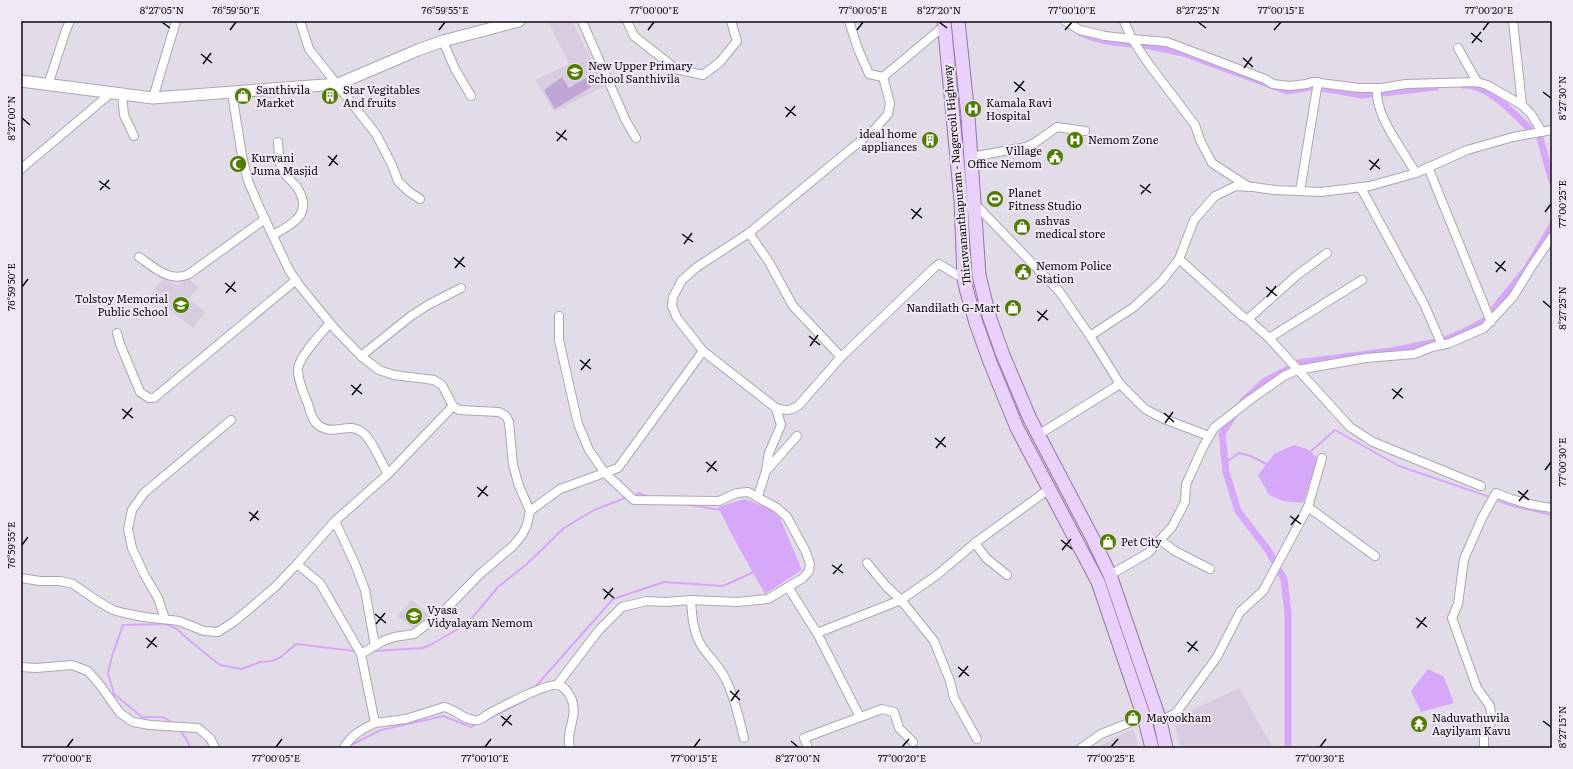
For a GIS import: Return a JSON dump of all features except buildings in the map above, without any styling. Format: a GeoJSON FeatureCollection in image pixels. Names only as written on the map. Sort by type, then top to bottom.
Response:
{"type":"FeatureCollection","features":[{"type":"Feature","properties":{"kind":"main road","name":"Thiruvananthapuram - Nagercoil Highway"},"geometry":{"type":"LineString","coordinates":[[958,21],[971,157],[967,202],[964,278],[976,323],[1001,392],[1017,428],[1098,582],[1144,717],[1152,748]]}},
{"type":"Feature","properties":{"kind":"main road","name":"Thiruvananthapuram - Nagercoil Highway"},"geometry":{"type":"LineString","coordinates":[[944,24],[967,202],[979,275],[984,295],[1003,355],[1038,435],[1093,539],[1110,575],[1160,721],[1166,748]]}},
{"type":"Feature","properties":{"kind":"street"},"geometry":{"type":"LineString","coordinates":[[48,85],[70,21]]}},
{"type":"Feature","properties":{"kind":"street"},"geometry":{"type":"LineString","coordinates":[[153,98],[176,21]]}},
{"type":"Feature","properties":{"kind":"street"},"geometry":{"type":"LineString","coordinates":[[300,21],[309,49],[376,134],[392,165],[398,181],[408,191],[420,199]]}},
{"type":"Feature","properties":{"kind":"street"},"geometry":{"type":"LineString","coordinates":[[21,80],[48,85],[153,98],[338,84],[443,41],[519,21]]}},
{"type":"Feature","properties":{"kind":"street"},"geometry":{"type":"LineString","coordinates":[[582,21],[626,121],[636,138]]}},
{"type":"Feature","properties":{"kind":"street"},"geometry":{"type":"LineString","coordinates":[[627,21],[634,36],[676,69],[703,75],[720,62],[737,41],[731,21]]}},
{"type":"Feature","properties":{"kind":"street"},"geometry":{"type":"LineString","coordinates":[[849,21],[869,74],[883,77]]}},
{"type":"Feature","properties":{"kind":"street"},"geometry":{"type":"LineString","coordinates":[[1065,21],[1080,30],[1105,36],[1167,42],[1265,79],[1273,84],[1289,86],[1318,82],[1359,88],[1377,88],[1406,84],[1477,82],[1492,87],[1522,105],[1531,114],[1542,132]]}},
{"type":"Feature","properties":{"kind":"street"},"geometry":{"type":"LineString","coordinates":[[1124,21],[1132,39],[1159,78],[1195,125],[1200,140],[1212,163],[1249,187]]}},
{"type":"Feature","properties":{"kind":"street"},"geometry":{"type":"LineString","coordinates":[[1513,21],[1522,105]]}},
{"type":"Feature","properties":{"kind":"street"},"geometry":{"type":"LineString","coordinates":[[883,77],[944,24]]}},
{"type":"Feature","properties":{"kind":"street"},"geometry":{"type":"LineString","coordinates":[[443,41],[455,69],[471,96]]}},
{"type":"Feature","properties":{"kind":"street"},"geometry":{"type":"LineString","coordinates":[[1458,48],[1477,82]]}},
{"type":"Feature","properties":{"kind":"street"},"geometry":{"type":"LineString","coordinates":[[883,77],[890,103],[888,114],[875,129],[749,233],[698,267],[682,280],[673,297],[672,306],[677,318],[703,351],[776,408],[785,411],[792,410],[799,405],[841,357],[939,264],[964,278]]}},
{"type":"Feature","properties":{"kind":"street"},"geometry":{"type":"LineString","coordinates":[[1300,191],[1318,82]]}},
{"type":"Feature","properties":{"kind":"street"},"geometry":{"type":"LineString","coordinates":[[1377,88],[1376,97],[1387,123],[1409,164],[1416,173]]}},
{"type":"Feature","properties":{"kind":"street"},"geometry":{"type":"LineString","coordinates":[[232,93],[242,156],[248,181],[273,236],[296,280],[330,323],[361,356],[379,370],[394,375],[434,380],[442,385],[453,406],[459,410],[499,412],[506,416],[509,422],[513,466],[519,486],[530,511]]}},
{"type":"Feature","properties":{"kind":"street"},"geometry":{"type":"LineString","coordinates":[[117,94],[124,115],[134,136]]}},
{"type":"Feature","properties":{"kind":"street"},"geometry":{"type":"LineString","coordinates":[[21,169],[117,94]]}},
{"type":"Feature","properties":{"kind":"street"},"geometry":{"type":"LineString","coordinates":[[971,157],[1026,147],[1036,142],[1057,127],[1084,131]]}},
{"type":"Feature","properties":{"kind":"street"},"geometry":{"type":"LineString","coordinates":[[1090,336],[1134,307],[1162,281],[1179,259],[1194,220],[1215,196],[1236,186],[1275,190],[1321,192],[1361,188],[1416,173],[1467,150],[1513,137],[1552,130]]}},
{"type":"Feature","properties":{"kind":"street"},"geometry":{"type":"LineString","coordinates":[[273,236],[295,222],[303,207],[298,189],[283,170],[280,163],[278,142]]}},
{"type":"Feature","properties":{"kind":"street"},"geometry":{"type":"LineString","coordinates":[[1428,167],[1491,322]]}},
{"type":"Feature","properties":{"kind":"street"},"geometry":{"type":"LineString","coordinates":[[1361,188],[1424,304],[1442,345]]}},
{"type":"Feature","properties":{"kind":"street"},"geometry":{"type":"LineString","coordinates":[[967,202],[1059,291],[1090,336],[1120,384],[1145,409],[1164,419],[1209,436]]}},
{"type":"Feature","properties":{"kind":"street"},"geometry":{"type":"LineString","coordinates":[[140,257],[169,276],[182,277],[189,274],[265,219]]}},
{"type":"Feature","properties":{"kind":"street"},"geometry":{"type":"LineString","coordinates":[[749,233],[769,262],[793,306],[841,357]]}},
{"type":"Feature","properties":{"kind":"street"},"geometry":{"type":"LineString","coordinates":[[1110,575],[1142,557],[1172,527],[1182,511],[1185,502],[1186,484],[1209,436],[1214,428],[1251,399],[1284,376],[1296,370],[1366,358],[1414,354],[1432,347],[1450,343],[1484,328],[1513,297],[1552,237]]}},
{"type":"Feature","properties":{"kind":"street"},"geometry":{"type":"LineString","coordinates":[[1248,319],[1296,276],[1327,253]]}},
{"type":"Feature","properties":{"kind":"street"},"geometry":{"type":"LineString","coordinates":[[1179,259],[1242,316],[1248,319],[1269,338],[1296,370],[1350,427],[1373,442],[1481,486]]}},
{"type":"Feature","properties":{"kind":"street"},"geometry":{"type":"LineString","coordinates":[[117,333],[120,344],[140,392],[149,398],[154,398],[296,280]]}},
{"type":"Feature","properties":{"kind":"street"},"geometry":{"type":"LineString","coordinates":[[1269,338],[1362,280]]}},
{"type":"Feature","properties":{"kind":"street"},"geometry":{"type":"LineString","coordinates":[[361,356],[428,305],[461,288]]}},
{"type":"Feature","properties":{"kind":"street"},"geometry":{"type":"LineString","coordinates":[[557,685],[599,630],[622,607],[647,601],[666,602],[691,600],[737,602],[768,599],[804,578],[809,572],[810,564],[806,552],[787,517],[777,508],[758,496],[748,492],[737,493],[718,501],[634,500],[605,473],[589,450],[578,424],[559,340],[559,316]]}},
{"type":"Feature","properties":{"kind":"street"},"geometry":{"type":"LineString","coordinates":[[330,323],[304,355],[298,368],[300,382],[313,419],[320,427],[329,430],[349,427],[356,428],[364,433],[388,474]]}},
{"type":"Feature","properties":{"kind":"street"},"geometry":{"type":"LineString","coordinates":[[361,654],[394,637],[414,634],[444,611],[480,574],[513,546],[522,535],[530,511],[560,489],[618,468],[703,351]]}},
{"type":"Feature","properties":{"kind":"street"},"geometry":{"type":"LineString","coordinates":[[1038,435],[1120,384]]}},
{"type":"Feature","properties":{"kind":"street"},"geometry":{"type":"LineString","coordinates":[[21,578],[60,581],[73,584],[113,610],[144,617],[179,621],[204,631],[218,632],[235,621],[275,587],[298,564],[335,521],[388,474],[453,406]]}},
{"type":"Feature","properties":{"kind":"street"},"geometry":{"type":"LineString","coordinates":[[758,496],[766,471],[769,453],[781,425],[776,408]]}},
{"type":"Feature","properties":{"kind":"street"},"geometry":{"type":"LineString","coordinates":[[165,620],[158,598],[144,574],[132,548],[128,529],[132,510],[144,493],[231,420]]}},
{"type":"Feature","properties":{"kind":"street"},"geometry":{"type":"LineString","coordinates":[[766,471],[797,436]]}},
{"type":"Feature","properties":{"kind":"street"},"geometry":{"type":"LineString","coordinates":[[1160,721],[1176,713],[1217,657],[1240,612],[1263,591],[1308,507],[1322,458]]}},
{"type":"Feature","properties":{"kind":"street"},"geometry":{"type":"LineString","coordinates":[[817,633],[901,600],[937,575],[975,543],[1049,489]]}},
{"type":"Feature","properties":{"kind":"street"},"geometry":{"type":"LineString","coordinates":[[1484,748],[1484,736],[1492,721],[1490,706],[1477,688],[1452,618],[1458,604],[1464,559],[1482,518],[1496,493],[1536,507],[1552,508]]}},
{"type":"Feature","properties":{"kind":"street"},"geometry":{"type":"LineString","coordinates":[[1308,507],[1375,556]]}},
{"type":"Feature","properties":{"kind":"street"},"geometry":{"type":"LineString","coordinates":[[335,521],[365,590],[375,646]]}},
{"type":"Feature","properties":{"kind":"street"},"geometry":{"type":"LineString","coordinates":[[1160,540],[1175,551],[1210,569]]}},
{"type":"Feature","properties":{"kind":"street"},"geometry":{"type":"LineString","coordinates":[[975,543],[986,558],[1007,575]]}},
{"type":"Feature","properties":{"kind":"street"},"geometry":{"type":"LineString","coordinates":[[867,563],[886,586],[901,600],[934,641],[950,681],[954,698],[977,739]]}},
{"type":"Feature","properties":{"kind":"street"},"geometry":{"type":"LineString","coordinates":[[298,564],[320,583],[361,654],[375,723]]}},
{"type":"Feature","properties":{"kind":"street"},"geometry":{"type":"LineString","coordinates":[[788,587],[817,633],[860,717]]}},
{"type":"Feature","properties":{"kind":"street"},"geometry":{"type":"LineString","coordinates":[[691,600],[693,624],[702,647],[726,678],[744,738]]}},
{"type":"Feature","properties":{"kind":"street"},"geometry":{"type":"LineString","coordinates":[[21,667],[36,668],[72,665],[88,671],[120,713],[132,722],[150,725],[198,728],[210,738],[215,748]]}},
{"type":"Feature","properties":{"kind":"street"},"geometry":{"type":"LineString","coordinates":[[344,748],[349,738],[375,723],[406,719],[444,707],[472,719],[479,719],[492,711],[537,691],[557,685],[563,687],[568,692],[574,709],[568,736],[570,748]]}},
{"type":"Feature","properties":{"kind":"street"},"geometry":{"type":"LineString","coordinates":[[808,748],[804,738],[882,709],[894,712],[899,728],[913,742]]}},
{"type":"Feature","properties":{"kind":"street"},"geometry":{"type":"LineString","coordinates":[[1081,748],[1102,734],[1144,717]]}},
{"type":"Feature","properties":{"kind":"shaded area","name":"New Upper Primary School Santhivila"},"geometry":{"type":"Polygon","coordinates":[[[548,21],[572,21],[605,86],[554,112],[535,80],[569,64],[548,21]]]}},
{"type":"Feature","properties":{"kind":"shaded area"},"geometry":{"type":"Polygon","coordinates":[[[562,77],[569,88],[586,78],[591,87],[555,109],[544,90],[562,77]]]}},
{"type":"Feature","properties":{"kind":"shaded area","name":"Tolstoy Memorial Public School"},"geometry":{"type":"Polygon","coordinates":[[[165,276],[178,286],[186,277],[199,287],[189,299],[205,312],[193,328],[150,295],[165,276]]]}},
{"type":"Feature","properties":{"kind":"shaded area"},"geometry":{"type":"Polygon","coordinates":[[[1294,445],[1307,449],[1318,458],[1303,503],[1283,501],[1269,495],[1258,475],[1274,454],[1294,445]]]}},
{"type":"Feature","properties":{"kind":"shaded area"},"geometry":{"type":"Polygon","coordinates":[[[744,499],[770,509],[780,518],[802,570],[765,594],[718,507],[744,499]]]}},
{"type":"Feature","properties":{"kind":"shaded area","name":"Vyasa Vidyalayam Nemom"},"geometry":{"type":"Polygon","coordinates":[[[411,600],[430,615],[416,631],[398,616],[411,600]]]}},
{"type":"Feature","properties":{"kind":"shaded area"},"geometry":{"type":"Polygon","coordinates":[[[1428,669],[1444,677],[1454,703],[1421,712],[1411,691],[1428,669]]]}},
{"type":"Feature","properties":{"kind":"shaded area"},"geometry":{"type":"Polygon","coordinates":[[[1239,688],[1273,748],[1181,748],[1173,719],[1239,688]]]}},
{"type":"Feature","properties":{"kind":"shaded area"},"geometry":{"type":"Polygon","coordinates":[[[1133,729],[1139,748],[1097,748],[1118,736],[1133,729]]]}},
{"type":"Feature","properties":{"kind":"waterway"},"geometry":{"type":"LineString","coordinates":[[1081,33],[1106,41],[1131,44]]}},
{"type":"Feature","properties":{"kind":"waterway"},"geometry":{"type":"LineString","coordinates":[[1145,45],[1183,53],[1287,91],[1311,87]]}},
{"type":"Feature","properties":{"kind":"waterway"},"geometry":{"type":"LineString","coordinates":[[1464,85],[1473,86],[1491,94],[1500,100],[1529,128]]}},
{"type":"Feature","properties":{"kind":"waterway"},"geometry":{"type":"LineString","coordinates":[[1383,93],[1436,87]]}},
{"type":"Feature","properties":{"kind":"waterway"},"geometry":{"type":"LineString","coordinates":[[1322,88],[1362,95],[1371,94]]}},
{"type":"Feature","properties":{"kind":"waterway"},"geometry":{"type":"LineString","coordinates":[[1540,138],[1552,181]]}},
{"type":"Feature","properties":{"kind":"waterway"},"geometry":{"type":"LineString","coordinates":[[1493,310],[1527,268],[1552,226]]}},
{"type":"Feature","properties":{"kind":"waterway"},"geometry":{"type":"LineString","coordinates":[[1445,340],[1486,320]]}},
{"type":"Feature","properties":{"kind":"waterway"},"geometry":{"type":"LineString","coordinates":[[1298,363],[1391,351],[1436,342]]}},
{"type":"Feature","properties":{"kind":"waterway"},"geometry":{"type":"LineString","coordinates":[[1243,401],[1265,381],[1288,369]]}},
{"type":"Feature","properties":{"kind":"waterway"},"geometry":{"type":"LineString","coordinates":[[1235,413],[1222,434],[1226,472],[1238,511],[1268,550],[1274,561]]}},
{"type":"Feature","properties":{"kind":"waterway"},"geometry":{"type":"LineString","coordinates":[[1309,453],[1335,430],[1399,466],[1487,496]]}},
{"type":"Feature","properties":{"kind":"waterway"},"geometry":{"type":"LineString","coordinates":[[1225,463],[1239,453],[1251,456],[1268,465]]}},
{"type":"Feature","properties":{"kind":"waterway"},"geometry":{"type":"LineString","coordinates":[[633,496],[639,493],[649,497]]}},
{"type":"Feature","properties":{"kind":"waterway"},"geometry":{"type":"LineString","coordinates":[[373,651],[423,648],[467,624],[498,587],[528,563],[564,528],[594,510],[628,497]]}},
{"type":"Feature","properties":{"kind":"waterway"},"geometry":{"type":"LineString","coordinates":[[1499,501],[1513,506],[1552,515]]}},
{"type":"Feature","properties":{"kind":"waterway"},"geometry":{"type":"LineString","coordinates":[[685,504],[720,510]]}},
{"type":"Feature","properties":{"kind":"waterway"},"geometry":{"type":"LineString","coordinates":[[536,686],[613,599],[664,582],[723,586],[754,572]]}},
{"type":"Feature","properties":{"kind":"waterway"},"geometry":{"type":"LineString","coordinates":[[1280,572],[1284,579],[1288,613],[1288,748]]}},
{"type":"Feature","properties":{"kind":"waterway"},"geometry":{"type":"LineString","coordinates":[[173,723],[163,717],[142,717],[114,694],[108,673],[112,656],[123,625],[166,624],[177,629],[220,665],[242,669],[260,662],[272,661],[281,657],[296,644],[355,651]]}},
{"type":"Feature","properties":{"kind":"waterway"},"geometry":{"type":"LineString","coordinates":[[490,718],[526,700]]}},
{"type":"Feature","properties":{"kind":"waterway"},"geometry":{"type":"LineString","coordinates":[[349,748],[351,745],[381,730],[443,716],[471,727],[478,723]]}},
{"type":"Feature","properties":{"kind":"waterway"},"geometry":{"type":"LineString","coordinates":[[180,730],[189,744],[189,748]]}},
{"type":"Feature","properties":{"kind":"place","name":"New Upper Primary School Santhivila"},"geometry":{"type":"Point","coordinates":[575,72]}},
{"type":"Feature","properties":{"kind":"place","name":"Santhivila Market"},"geometry":{"type":"Point","coordinates":[243,96]}},
{"type":"Feature","properties":{"kind":"place","name":"Star Vegitables And fruits"},"geometry":{"type":"Point","coordinates":[330,96]}},
{"type":"Feature","properties":{"kind":"place","name":"Kamala Ravi Hospital"},"geometry":{"type":"Point","coordinates":[973,109]}},
{"type":"Feature","properties":{"kind":"place","name":"ideal home appliances"},"geometry":{"type":"Point","coordinates":[930,140]}},
{"type":"Feature","properties":{"kind":"place","name":"Nemom Zone"},"geometry":{"type":"Point","coordinates":[1075,140]}},
{"type":"Feature","properties":{"kind":"place","name":"Village Office Nemom"},"geometry":{"type":"Point","coordinates":[1055,157]}},
{"type":"Feature","properties":{"kind":"place","name":"Kurvani Juma Masjid"},"geometry":{"type":"Point","coordinates":[238,164]}},
{"type":"Feature","properties":{"kind":"place","name":"Planet Fitness Studio"},"geometry":{"type":"Point","coordinates":[995,199]}},
{"type":"Feature","properties":{"kind":"place","name":"ashvas medical store"},"geometry":{"type":"Point","coordinates":[1022,227]}},
{"type":"Feature","properties":{"kind":"place","name":"Nemom Police Station"},"geometry":{"type":"Point","coordinates":[1023,272]}},
{"type":"Feature","properties":{"kind":"place","name":"Tolstoy Memorial Public School"},"geometry":{"type":"Point","coordinates":[181,305]}},
{"type":"Feature","properties":{"kind":"place","name":"Nandilath G-Mart"},"geometry":{"type":"Point","coordinates":[1013,308]}},
{"type":"Feature","properties":{"kind":"place","name":"Pet City"},"geometry":{"type":"Point","coordinates":[1108,542]}},
{"type":"Feature","properties":{"kind":"place","name":"Vyasa Vidyalayam Nemom"},"geometry":{"type":"Point","coordinates":[414,616]}},
{"type":"Feature","properties":{"kind":"place","name":"Mayookham"},"geometry":{"type":"Point","coordinates":[1133,718]}},
{"type":"Feature","properties":{"kind":"place","name":"Naduvathuvila Aayilyam Kavu"},"geometry":{"type":"Point","coordinates":[1419,724]}}]}
